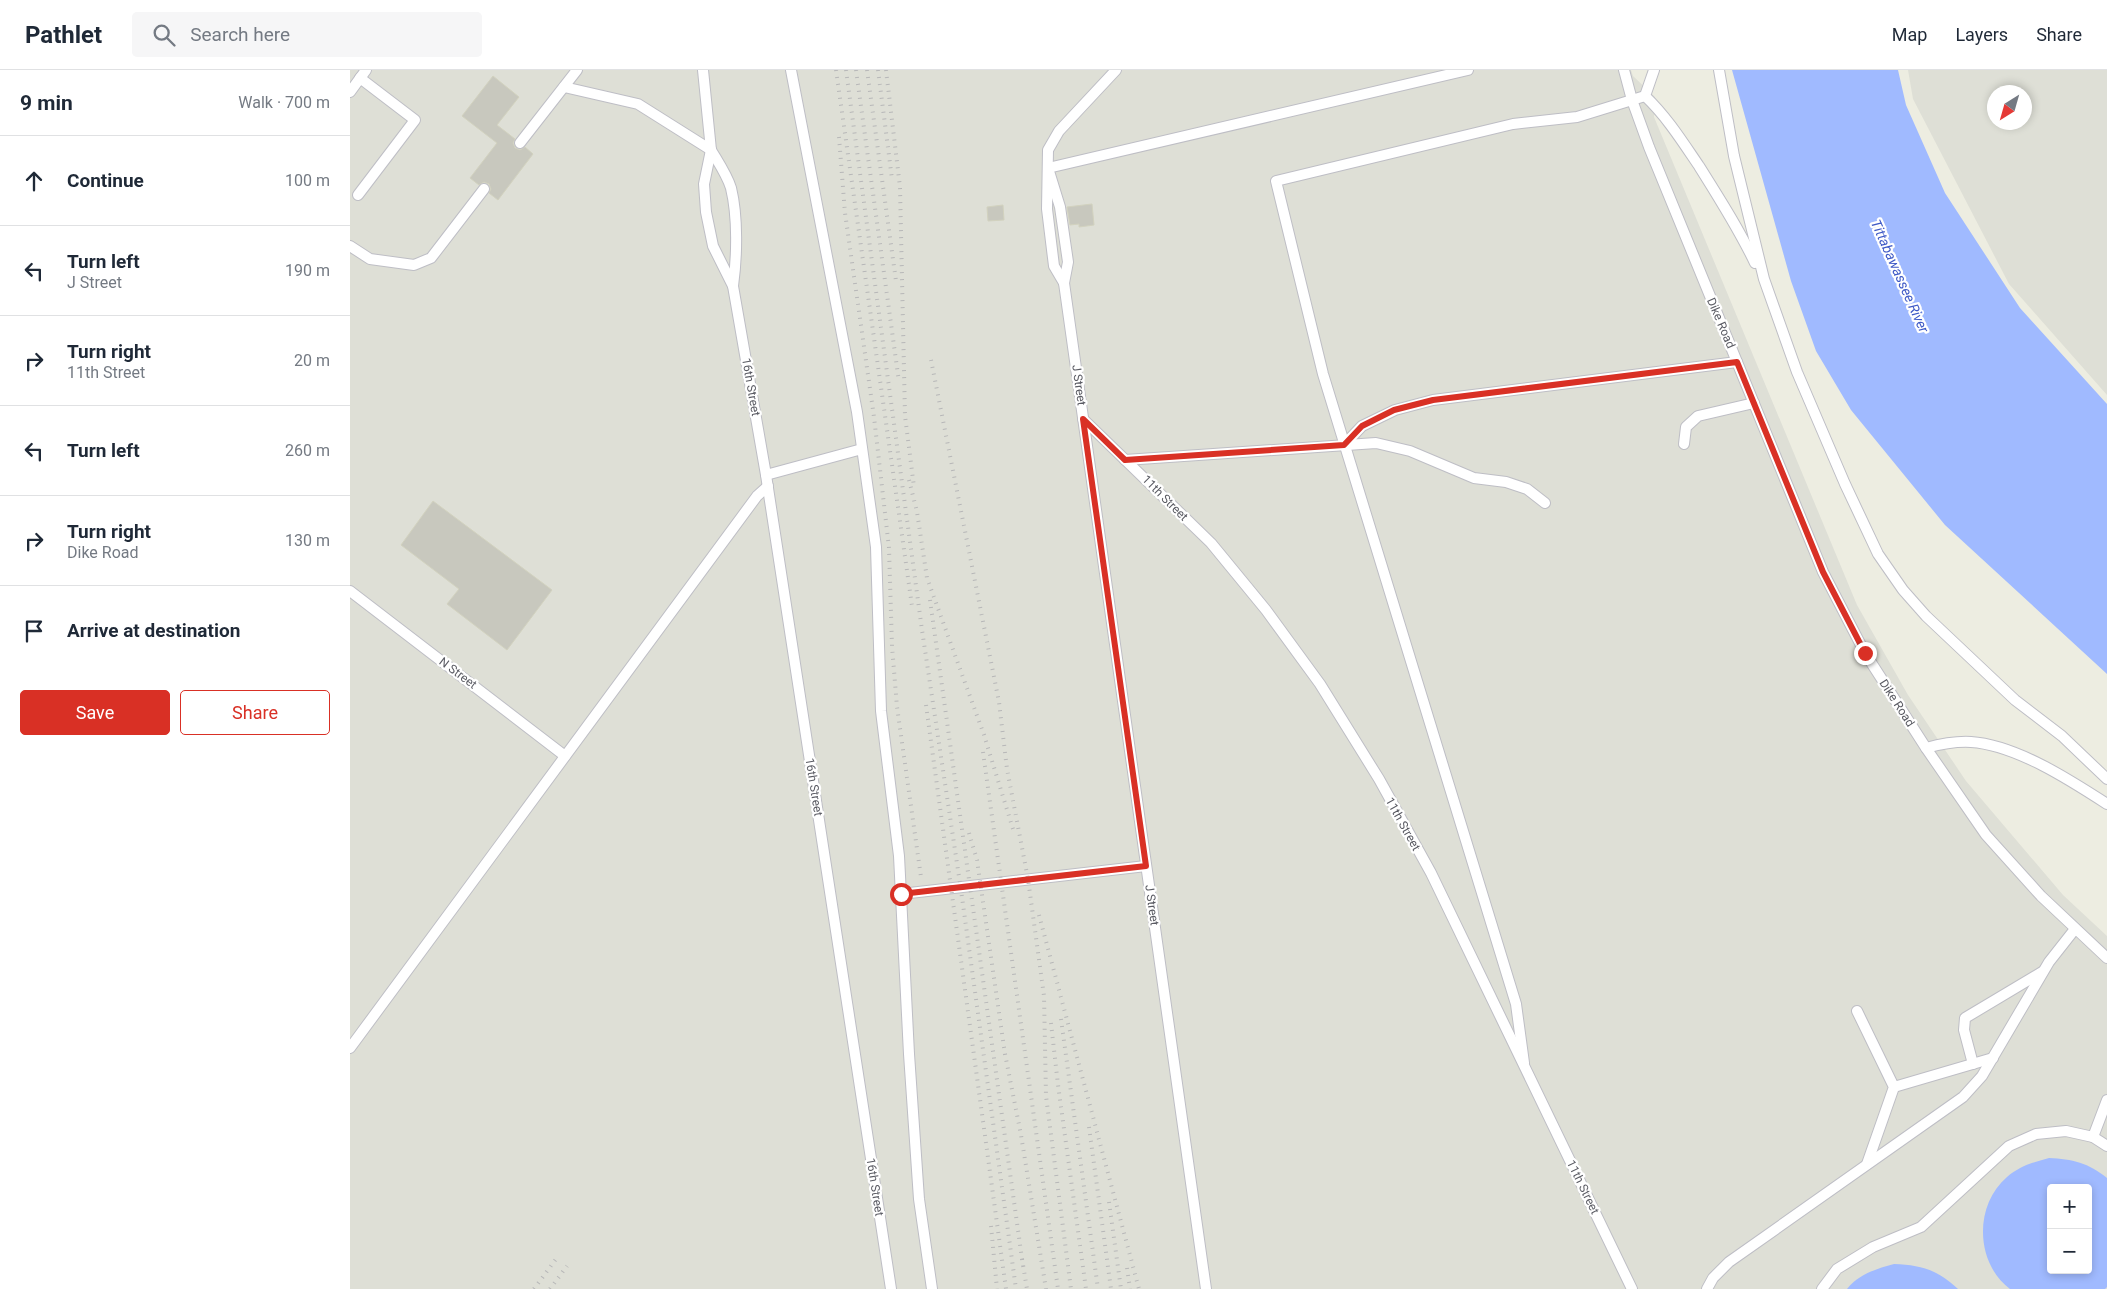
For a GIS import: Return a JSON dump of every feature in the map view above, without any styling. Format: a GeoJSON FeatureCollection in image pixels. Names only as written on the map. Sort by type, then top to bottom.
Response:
{"type":"FeatureCollection","features":[{"type":"Feature","properties":{"kind":"lane"},"geometry":{"type":"LineString","coordinates":[[520,143],[577,70]]}},
{"type":"Feature","properties":{"kind":"lane","name":"16th Street"},"geometry":{"type":"LineString","coordinates":[[703,70],[711,150],[704,184],[706,212],[713,246],[733,286],[768,486],[890,1289]]}},
{"type":"Feature","properties":{"kind":"lane"},"geometry":{"type":"LineString","coordinates":[[791,70],[857,412],[876,546],[882,711],[899,856],[909,1054],[919,1200],[932,1289]]}},
{"type":"Feature","properties":{"kind":"lane","name":"J Street"},"geometry":{"type":"LineString","coordinates":[[1116,70],[1059,131],[1048,150],[1048,168],[1060,208],[1067,253],[1068,262],[1064,283],[1206,1289]]}},
{"type":"Feature","properties":{"kind":"lane"},"geometry":{"type":"LineString","coordinates":[[1048,168],[1468,70]]}},
{"type":"Feature","properties":{"kind":"lane","name":"Dike Road"},"geometry":{"type":"LineString","coordinates":[[1624,70],[1632,100],[1649,147],[1823,572],[1865,653],[1926,748],[1986,834],[2041,896],[2107,958]]}},
{"type":"Feature","properties":{"kind":"lane"},"geometry":{"type":"LineString","coordinates":[[1645,96],[1654,70]]}},
{"type":"Feature","properties":{"kind":"lane"},"geometry":{"type":"LineString","coordinates":[[1719,70],[1734,156],[1764,280],[1797,372],[1878,554],[1903,590],[1926,616],[2015,700],[2062,736],[2107,779]]}},
{"type":"Feature","properties":{"kind":"lane"},"geometry":{"type":"LineString","coordinates":[[350,92],[363,74],[415,120],[358,195]]}},
{"type":"Feature","properties":{"kind":"lane"},"geometry":{"type":"LineString","coordinates":[[564,87],[638,104],[711,150]]}},
{"type":"Feature","properties":{"kind":"lane"},"geometry":{"type":"LineString","coordinates":[[1524,1063],[1516,1004],[1323,374],[1276,181],[1513,124],[1577,117],[1645,96]]}},
{"type":"Feature","properties":{"kind":"lane"},"geometry":{"type":"LineString","coordinates":[[1645,96],[1663,113],[1715,191],[1746,244],[1764,280]]}},
{"type":"Feature","properties":{"kind":"lane","name":"16th Street"},"geometry":{"type":"LineString","coordinates":[[711,150],[730,187],[732,196],[736,264],[733,286]]}},
{"type":"Feature","properties":{"kind":"lane"},"geometry":{"type":"LineString","coordinates":[[350,246],[370,260],[414,265],[431,258],[484,189]]}},
{"type":"Feature","properties":{"kind":"lane"},"geometry":{"type":"LineString","coordinates":[[1344,445],[1362,426],[1394,410],[1433,400],[1737,362]]}},
{"type":"Feature","properties":{"kind":"lane"},"geometry":{"type":"LineString","coordinates":[[1684,444],[1686,427],[1698,416],[1754,403]]}},
{"type":"Feature","properties":{"kind":"lane","name":"11th Street"},"geometry":{"type":"LineString","coordinates":[[1083,419],[1211,544],[1266,610],[1320,684],[1379,779],[1431,873],[1632,1289]]}},
{"type":"Feature","properties":{"kind":"lane"},"geometry":{"type":"LineString","coordinates":[[1125,460],[1376,443],[1410,451],[1474,478],[1506,482],[1527,489],[1545,503]]}},
{"type":"Feature","properties":{"kind":"lane"},"geometry":{"type":"LineString","coordinates":[[766,475],[862,449]]}},
{"type":"Feature","properties":{"kind":"lane"},"geometry":{"type":"LineString","coordinates":[[350,1048],[757,496],[768,486]]}},
{"type":"Feature","properties":{"kind":"lane","name":"N Street"},"geometry":{"type":"LineString","coordinates":[[350,591],[566,756]]}},
{"type":"Feature","properties":{"kind":"lane"},"geometry":{"type":"LineString","coordinates":[[1926,748],[1949,742],[1974,742],[1996,747],[2022,756],[2107,804]]}},
{"type":"Feature","properties":{"kind":"lane"},"geometry":{"type":"LineString","coordinates":[[901,894],[1146,866]]}},
{"type":"Feature","properties":{"kind":"lane"},"geometry":{"type":"LineString","coordinates":[[1707,1289],[1713,1278],[1729,1262],[1962,1097],[1982,1076],[2044,970],[2075,929]]}},
{"type":"Feature","properties":{"kind":"lane"},"geometry":{"type":"LineString","coordinates":[[1973,1064],[1964,1030],[1966,1018],[2044,970]]}},
{"type":"Feature","properties":{"kind":"lane"},"geometry":{"type":"LineString","coordinates":[[1858,1011],[1894,1087],[1867,1164]]}},
{"type":"Feature","properties":{"kind":"lane"},"geometry":{"type":"LineString","coordinates":[[1894,1087],[1993,1058]]}},
{"type":"Feature","properties":{"kind":"lane"},"geometry":{"type":"LineString","coordinates":[[2093,1138],[2107,1100]]}},
{"type":"Feature","properties":{"kind":"lane"},"geometry":{"type":"LineString","coordinates":[[1822,1289],[1838,1269],[1873,1247],[1921,1227],[2010,1146],[2036,1134],[2066,1131],[2093,1138],[2107,1146]]}},
{"type":"Feature","properties":{"kind":"shaded area"},"geometry":{"type":"Polygon","coordinates":[[[350,70],[1631,70],[1633,76],[1655,97],[1654,117],[1857,605],[1908,695],[1966,781],[2063,895],[2107,936],[2107,1289],[350,1289],[350,70]]]}},
{"type":"Feature","properties":{"kind":"shaded area"},"geometry":{"type":"Polygon","coordinates":[[[1908,70],[2107,70],[2107,395],[2009,284],[1913,99],[1908,70]]]}},
{"type":"Feature","properties":{"kind":"water","name":"Tittabawassee River"},"geometry":{"type":"Polygon","coordinates":[[[1732,70],[1898,70],[1906,105],[1945,193],[2020,308],[2107,404],[2107,674],[1945,525],[1851,410],[1816,351],[1791,281],[1732,70]]]}},
{"type":"Feature","properties":{"kind":"water"},"geometry":{"type":"Polygon","coordinates":[[[2049,1158],[2073,1161],[2094,1169],[2107,1178],[2107,1287],[2105,1289],[2010,1289],[1998,1278],[1990,1264],[1985,1250],[1983,1234],[1984,1218],[1989,1203],[1996,1189],[2007,1177],[2022,1167],[2049,1158]]]}},
{"type":"Feature","properties":{"kind":"water"},"geometry":{"type":"Polygon","coordinates":[[[1894,1264],[1921,1267],[1929,1270],[1943,1277],[1958,1289],[1847,1289],[1862,1276],[1894,1264]]]}},
{"type":"Feature","properties":{"kind":"building"},"geometry":{"type":"Polygon","coordinates":[[[493,76],[519,97],[497,125],[515,139],[513,143],[515,148],[520,150],[525,147],[533,154],[498,200],[489,193],[491,189],[489,184],[484,182],[479,185],[470,178],[497,143],[462,116],[493,76]]]}},
{"type":"Feature","properties":{"kind":"building"},"geometry":{"type":"Polygon","coordinates":[[[1092,204],[1094,225],[1079,227],[1079,224],[1070,225],[1067,207],[1092,204]]]}},
{"type":"Feature","properties":{"kind":"building"},"geometry":{"type":"Polygon","coordinates":[[[1003,205],[1004,220],[988,221],[987,207],[1003,205]]]}},
{"type":"Feature","properties":{"kind":"building"},"geometry":{"type":"Polygon","coordinates":[[[433,501],[552,590],[507,650],[447,604],[459,589],[401,545],[433,501]]]}},
{"type":"Feature","properties":{"kind":"railway"},"geometry":{"type":"LineString","coordinates":[[836,70],[912,606]]}},
{"type":"Feature","properties":{"kind":"railway"},"geometry":{"type":"LineString","coordinates":[[846,70],[922,630],[961,890],[1016,1289]]}},
{"type":"Feature","properties":{"kind":"railway"},"geometry":{"type":"LineString","coordinates":[[856,70],[899,382]]}},
{"type":"Feature","properties":{"kind":"railway"},"geometry":{"type":"LineString","coordinates":[[867,70],[896,281]]}},
{"type":"Feature","properties":{"kind":"railway"},"geometry":{"type":"LineString","coordinates":[[878,70],[892,179]]}},
{"type":"Feature","properties":{"kind":"railway"},"geometry":{"type":"LineString","coordinates":[[886,70],[900,187],[905,416],[914,487]]}},
{"type":"Feature","properties":{"kind":"railway"},"geometry":{"type":"LineString","coordinates":[[839,137],[845,213],[874,417],[889,548],[892,646],[897,707],[921,877]]}},
{"type":"Feature","properties":{"kind":"railway"},"geometry":{"type":"LineString","coordinates":[[931,360],[999,702],[1007,769],[1028,879],[1044,996],[1046,1096],[1071,1289]]}},
{"type":"Feature","properties":{"kind":"railway"},"geometry":{"type":"LineString","coordinates":[[909,480],[917,512],[927,578],[984,735],[1013,829]]}},
{"type":"Feature","properties":{"kind":"railway"},"geometry":{"type":"LineString","coordinates":[[930,600],[1023,1266]]}},
{"type":"Feature","properties":{"kind":"railway"},"geometry":{"type":"LineString","coordinates":[[926,705],[1006,1289]]}},
{"type":"Feature","properties":{"kind":"railway"},"geometry":{"type":"LineString","coordinates":[[983,752],[1058,1289]]}},
{"type":"Feature","properties":{"kind":"railway"},"geometry":{"type":"LineString","coordinates":[[969,833],[977,860],[1005,1054],[1021,1135],[1046,1289]]}},
{"type":"Feature","properties":{"kind":"railway"},"geometry":{"type":"LineString","coordinates":[[1039,915],[1139,1289]]}},
{"type":"Feature","properties":{"kind":"railway"},"geometry":{"type":"LineString","coordinates":[[1061,1019],[1098,1289]]}},
{"type":"Feature","properties":{"kind":"railway"},"geometry":{"type":"LineString","coordinates":[[1051,1023],[1086,1289]]}},
{"type":"Feature","properties":{"kind":"railway"},"geometry":{"type":"LineString","coordinates":[[1089,1127],[1111,1289]]}},
{"type":"Feature","properties":{"kind":"railway"},"geometry":{"type":"LineString","coordinates":[[1109,1202],[1121,1289]]}},
{"type":"Feature","properties":{"kind":"railway"},"geometry":{"type":"LineString","coordinates":[[991,1226],[997,1289]]}},
{"type":"Feature","properties":{"kind":"railway"},"geometry":{"type":"LineString","coordinates":[[534,1289],[556,1259]]}},
{"type":"Feature","properties":{"kind":"railway"},"geometry":{"type":"LineString","coordinates":[[1022,1259],[1027,1289]]}},
{"type":"Feature","properties":{"kind":"railway"},"geometry":{"type":"LineString","coordinates":[[550,1289],[567,1266]]}},
{"type":"Feature","properties":{"kind":"railway"},"geometry":{"type":"LineString","coordinates":[[1127,1268],[1130,1289]]}},
{"type":"Feature","properties":{"kind":"route"},"geometry":{"type":"LineString","coordinates":[[901,894],[1146,866],[1083,419],[1125,460],[1344,445],[1362,426],[1394,410],[1433,400],[1737,362],[1823,572],[1865,653]]}}]}
